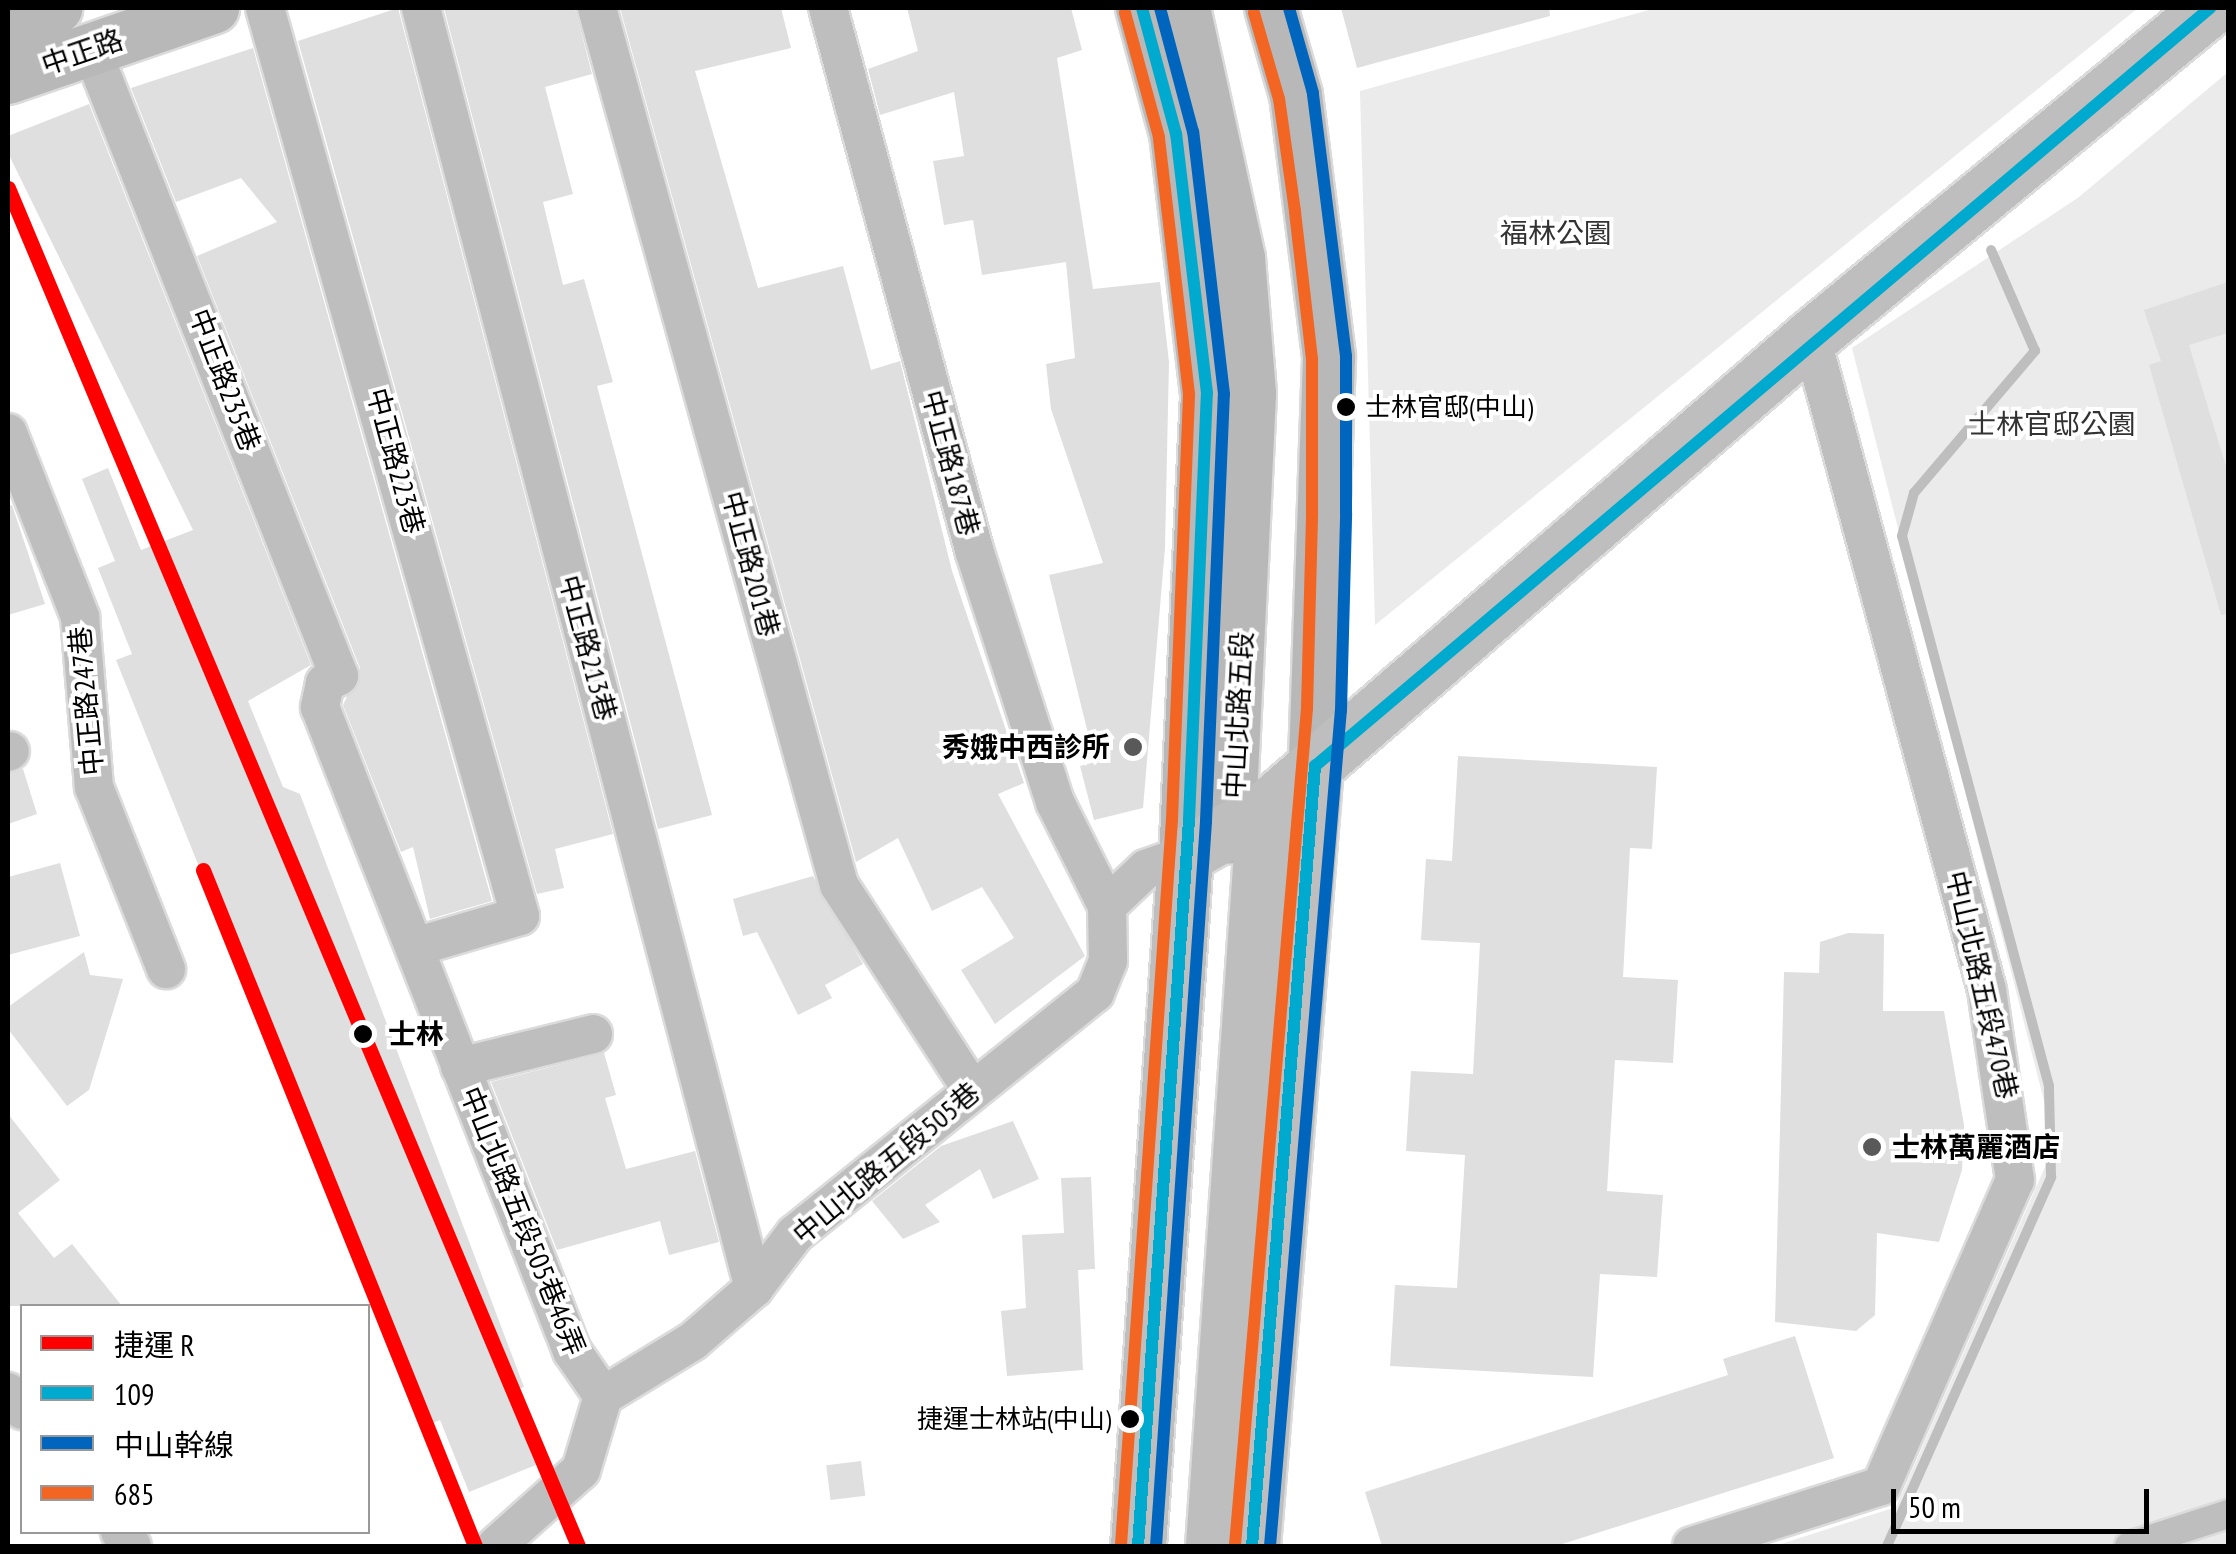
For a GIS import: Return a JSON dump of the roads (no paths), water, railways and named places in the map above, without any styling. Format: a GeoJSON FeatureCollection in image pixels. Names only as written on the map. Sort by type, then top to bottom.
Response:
{"type":"FeatureCollection","features":[{"type":"Feature","properties":{"kind":"main road","name":"中正路"},"geometry":{"type":"LineString","coordinates":[[8,24],[56,8]]}},
{"type":"Feature","properties":{"kind":"main road","name":"中正路"},"geometry":{"type":"LineString","coordinates":[[8,78],[213,8]]}},
{"type":"Feature","properties":{"kind":"main road","name":"中山北路五段"},"geometry":{"type":"LineString","coordinates":[[1142,8],[1176,134],[1206,393],[1226,835]]}},
{"type":"Feature","properties":{"kind":"main road","name":"中山北路五段"},"geometry":{"type":"LineString","coordinates":[[1184,8],[1238,259],[1250,394],[1226,835],[1213,1546]]}},
{"type":"Feature","properties":{"kind":"main road","name":"中山北路五段"},"geometry":{"type":"LineString","coordinates":[[1218,8],[1268,225],[1281,373],[1226,835]]}},
{"type":"Feature","properties":{"kind":"main road","name":"中山北路五段"},"geometry":{"type":"LineString","coordinates":[[1138,1546],[1315,766],[1329,358],[1296,95],[1271,8]]}},
{"type":"Feature","properties":{"kind":"main road"},"geometry":{"type":"LineString","coordinates":[[1226,835],[1315,766],[1811,336],[2210,8]]}},
{"type":"Feature","properties":{"kind":"main road","name":"中山北路五段"},"geometry":{"type":"LineString","coordinates":[[1179,1546],[1221,1186]]}},
{"type":"Feature","properties":{"kind":"main road","name":"中山北路五段"},"geometry":{"type":"LineString","coordinates":[[1221,1186],[1252,1546]]}},
{"type":"Feature","properties":{"kind":"street","name":"中正路223巷"},"geometry":{"type":"LineString","coordinates":[[266,8],[520,916],[416,947]]}},
{"type":"Feature","properties":{"kind":"street","name":"中正路213巷"},"geometry":{"type":"LineString","coordinates":[[421,8],[754,1288]]}},
{"type":"Feature","properties":{"kind":"street","name":"中正路201巷"},"geometry":{"type":"LineString","coordinates":[[598,8],[840,884],[972,1090]]}},
{"type":"Feature","properties":{"kind":"street","name":"中正路187巷"},"geometry":{"type":"LineString","coordinates":[[828,8],[975,553],[1056,802],[1107,906]]}},
{"type":"Feature","properties":{"kind":"street","name":"中正路235巷"},"geometry":{"type":"LineString","coordinates":[[91,48],[339,676],[325,683],[320,706]]}},
{"type":"Feature","properties":{"kind":"street","name":"中山北路五段470巷"},"geometry":{"type":"LineString","coordinates":[[1692,1546],[1881,1486],[2015,1180],[1988,990],[1811,336]]}},
{"type":"Feature","properties":{"kind":"street","name":"中正路247巷"},"geometry":{"type":"LineString","coordinates":[[8,432],[80,617],[94,787],[166,968]]}},
{"type":"Feature","properties":{"kind":"street","name":"中山北路五段505巷46弄"},"geometry":{"type":"LineString","coordinates":[[320,706],[572,1351],[603,1396]]}},
{"type":"Feature","properties":{"kind":"street"},"geometry":{"type":"LineString","coordinates":[[1107,906],[1146,869],[1226,835]]}},
{"type":"Feature","properties":{"kind":"street","name":"中山北路五段505巷"},"geometry":{"type":"LineString","coordinates":[[603,1396],[693,1341],[754,1288],[795,1234],[1094,994],[1108,962],[1107,906]]}},
{"type":"Feature","properties":{"kind":"street"},"geometry":{"type":"LineString","coordinates":[[460,1067],[593,1034]]}},
{"type":"Feature","properties":{"kind":"street"},"geometry":{"type":"LineString","coordinates":[[496,1546],[581,1470],[603,1396]]}},
{"type":"Feature","properties":{"kind":"street"},"geometry":{"type":"LineString","coordinates":[[2129,1546],[2228,1514]]}},
{"type":"Feature","properties":{"kind":"waterway"},"geometry":{"type":"LineString","coordinates":[[1887,1546],[2051,1177],[2049,1086],[1902,536],[1914,493],[2035,351],[1991,250]]}},
{"type":"Feature","properties":{"kind":"metro line","name":"R"},"geometry":{"type":"LineString","coordinates":[[8,188],[578,1546]]}},
{"type":"Feature","properties":{"kind":"metro line","name":"R"},"geometry":{"type":"LineString","coordinates":[[203,870],[475,1546]]}},
{"type":"Feature","properties":{"kind":"place","name":"士林官邸(中山)"},"geometry":{"type":"Point","coordinates":[1346,407]}},
{"type":"Feature","properties":{"kind":"place","name":"秀娥中西診所"},"geometry":{"type":"Point","coordinates":[1133,747]}},
{"type":"Feature","properties":{"kind":"place","name":"士林"},"geometry":{"type":"Point","coordinates":[363,1034]}},
{"type":"Feature","properties":{"kind":"place","name":"士林萬麗酒店"},"geometry":{"type":"Point","coordinates":[1872,1147]}},
{"type":"Feature","properties":{"kind":"place","name":"捷運士林站(中山)"},"geometry":{"type":"Point","coordinates":[1130,1419]}},
{"type":"Feature","properties":{"kind":"park label","name":"福林公園"},"geometry":{"type":"Point","coordinates":[1556,233]}},
{"type":"Feature","properties":{"kind":"park label","name":"士林官邸公園"},"geometry":{"type":"Point","coordinates":[2052,424]}}]}
